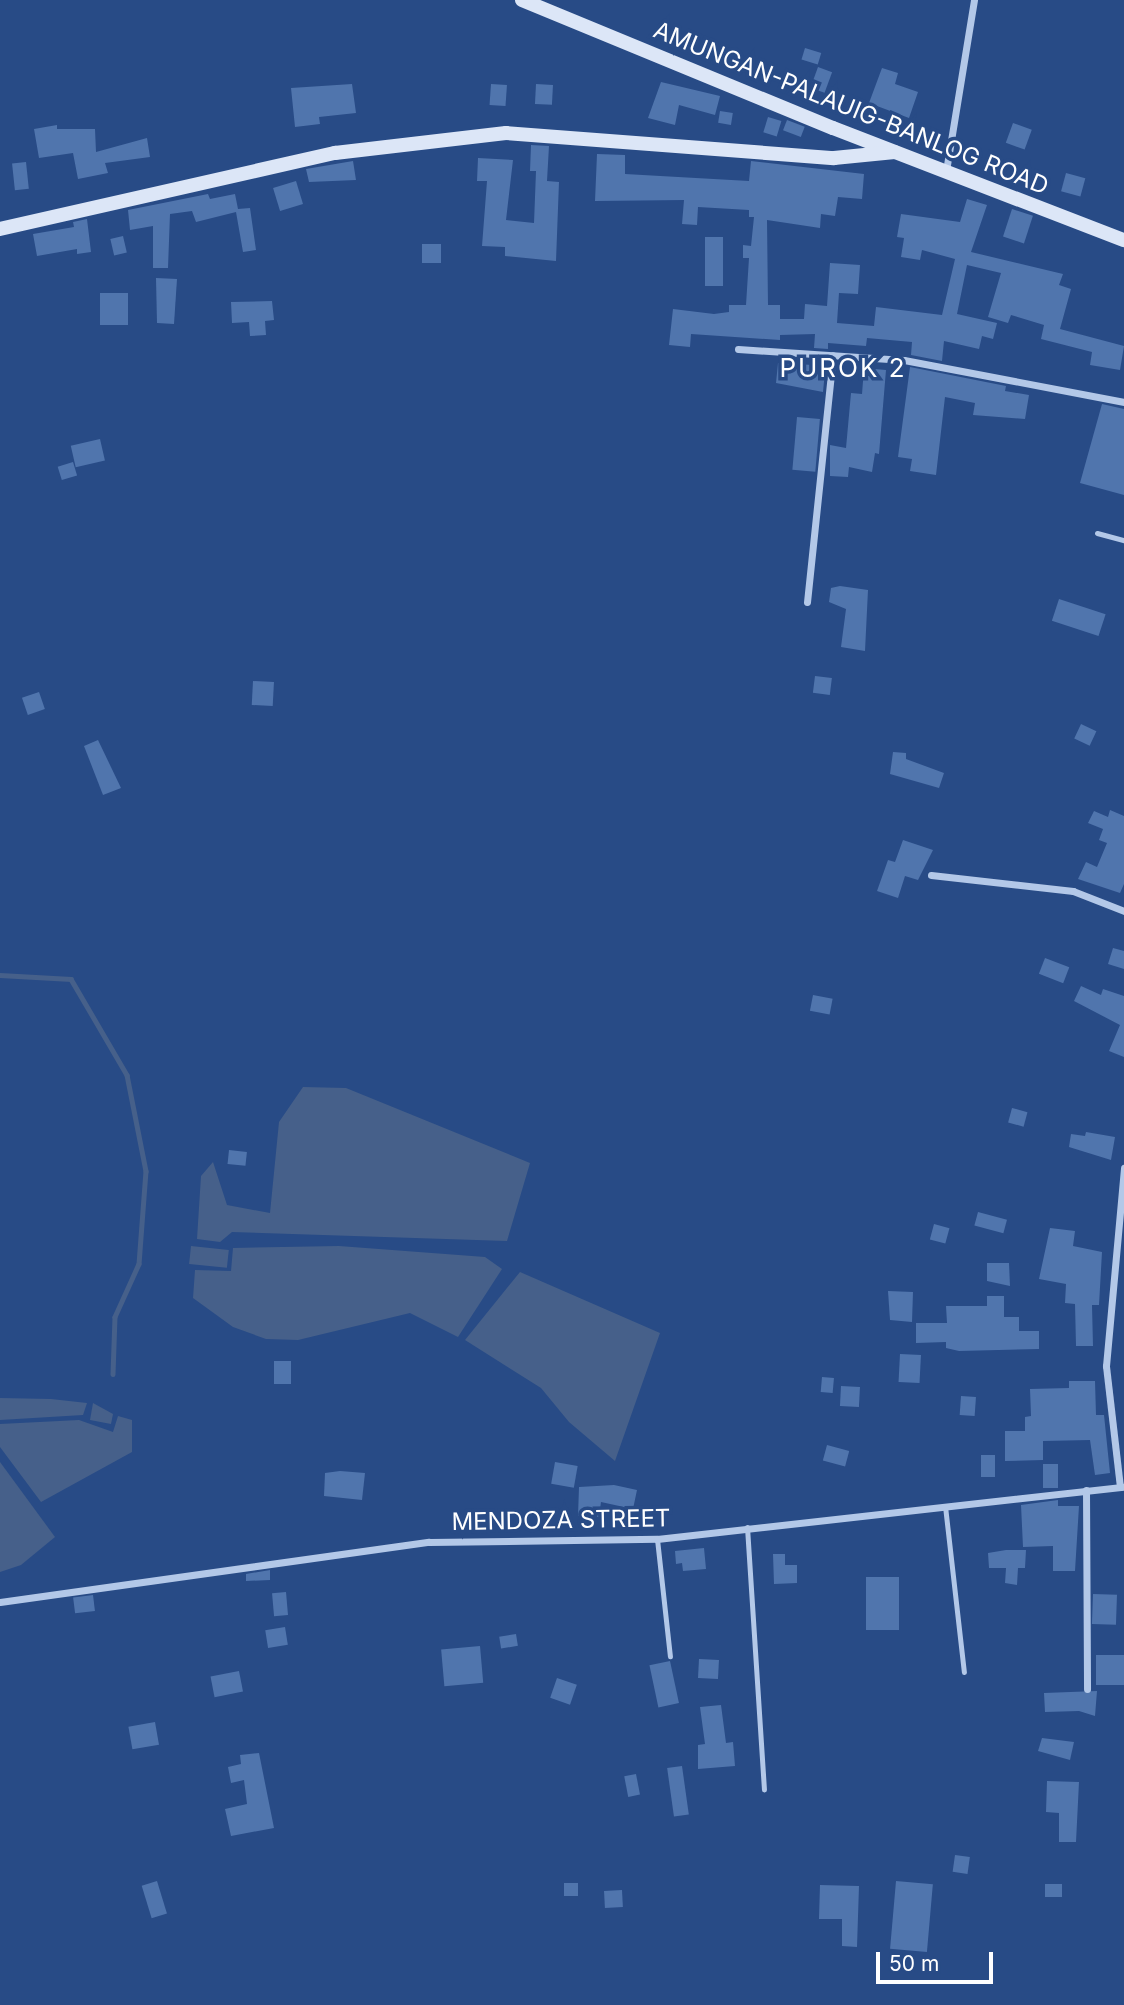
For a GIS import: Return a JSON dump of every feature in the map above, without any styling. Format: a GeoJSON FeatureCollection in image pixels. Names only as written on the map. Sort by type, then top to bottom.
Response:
{"type":"FeatureCollection","features":[{"type":"Feature","properties":{"kind":"street","name":"AMUNGAN-PALAUIG-BANLOG ROAD"},"geometry":{"type":"LineString","coordinates":[[522,0],[895,152],[1124,240]]}},
{"type":"Feature","properties":{"kind":"street"},"geometry":{"type":"LineString","coordinates":[[946,171],[974,0]]}},
{"type":"Feature","properties":{"kind":"street"},"geometry":{"type":"LineString","coordinates":[[0,229],[335,153],[506,133],[834,158],[895,152]]}},
{"type":"Feature","properties":{"kind":"street"},"geometry":{"type":"LineString","coordinates":[[738,349],[833,355],[981,371],[1124,402]]}},
{"type":"Feature","properties":{"kind":"street"},"geometry":{"type":"LineString","coordinates":[[807,602],[833,355]]}},
{"type":"Feature","properties":{"kind":"street"},"geometry":{"type":"LineString","coordinates":[[931,875],[1073,891],[1124,911]]}},
{"type":"Feature","properties":{"kind":"street"},"geometry":{"type":"LineString","coordinates":[[1122,1487],[1106,1366],[1124,1168]]}},
{"type":"Feature","properties":{"kind":"street","name":"MENDOZA STREET"},"geometry":{"type":"LineString","coordinates":[[0,1602],[429,1542],[657,1539],[1122,1487]]}},
{"type":"Feature","properties":{"kind":"street"},"geometry":{"type":"LineString","coordinates":[[1086,1490],[1087,1689]]}},
{"type":"Feature","properties":{"kind":"lane"},"geometry":{"type":"LineString","coordinates":[[1097,533],[1124,540]]}},
{"type":"Feature","properties":{"kind":"lane"},"geometry":{"type":"LineString","coordinates":[[945,1506],[964,1672]]}},
{"type":"Feature","properties":{"kind":"lane"},"geometry":{"type":"LineString","coordinates":[[747,1527],[764,1788]]}},
{"type":"Feature","properties":{"kind":"lane"},"geometry":{"type":"LineString","coordinates":[[657,1539],[670,1656]]}},
{"type":"Feature","properties":{"kind":"water"},"geometry":{"type":"Polygon","coordinates":[[[303,1087],[346,1088],[530,1163],[507,1241],[232,1232],[220,1242],[197,1239],[201,1176],[213,1162],[227,1205],[270,1213],[279,1122],[303,1087]]]}},
{"type":"Feature","properties":{"kind":"water"},"geometry":{"type":"Polygon","coordinates":[[[191,1246],[229,1250],[227,1268],[189,1264],[191,1246]]]}},
{"type":"Feature","properties":{"kind":"water"},"geometry":{"type":"Polygon","coordinates":[[[339,1246],[485,1257],[502,1269],[458,1337],[410,1313],[298,1340],[266,1339],[233,1327],[193,1298],[195,1270],[231,1271],[233,1248],[339,1246]]]}},
{"type":"Feature","properties":{"kind":"water"},"geometry":{"type":"Polygon","coordinates":[[[520,1272],[660,1333],[615,1461],[569,1422],[541,1388],[465,1340],[520,1272]]]}},
{"type":"Feature","properties":{"kind":"water"},"geometry":{"type":"Polygon","coordinates":[[[0,1398],[87,1403],[83,1415],[0,1420],[0,1398]]]}},
{"type":"Feature","properties":{"kind":"water"},"geometry":{"type":"Polygon","coordinates":[[[93,1403],[113,1414],[111,1424],[90,1420],[93,1403]]]}},
{"type":"Feature","properties":{"kind":"water"},"geometry":{"type":"Polygon","coordinates":[[[118,1416],[132,1420],[132,1452],[41,1502],[0,1447],[0,1424],[79,1420],[113,1432],[118,1416]]]}},
{"type":"Feature","properties":{"kind":"water"},"geometry":{"type":"Polygon","coordinates":[[[0,1462],[55,1537],[21,1565],[0,1572],[0,1462]]]}},
{"type":"Feature","properties":{"kind":"building"},"geometry":{"type":"Polygon","coordinates":[[[805,48],[821,53],[818,64],[801,59],[805,48]]]}},
{"type":"Feature","properties":{"kind":"building"},"geometry":{"type":"Polygon","coordinates":[[[818,67],[832,72],[825,93],[810,88],[818,67]]]}},
{"type":"Feature","properties":{"kind":"building"},"geometry":{"type":"Polygon","coordinates":[[[882,68],[898,73],[895,84],[918,92],[909,118],[869,103],[882,68]]]}},
{"type":"Feature","properties":{"kind":"building"},"geometry":{"type":"Polygon","coordinates":[[[661,82],[720,96],[715,115],[679,105],[675,125],[648,118],[661,82]]]}},
{"type":"Feature","properties":{"kind":"building"},"geometry":{"type":"Polygon","coordinates":[[[352,84],[356,113],[319,117],[320,124],[295,127],[291,88],[352,84]]]}},
{"type":"Feature","properties":{"kind":"building"},"geometry":{"type":"Polygon","coordinates":[[[491,84],[507,85],[505,106],[490,105],[491,84]]]}},
{"type":"Feature","properties":{"kind":"building"},"geometry":{"type":"Polygon","coordinates":[[[536,84],[553,85],[552,105],[535,104],[536,84]]]}},
{"type":"Feature","properties":{"kind":"building"},"geometry":{"type":"Polygon","coordinates":[[[720,111],[733,113],[731,125],[718,123],[720,111]]]}},
{"type":"Feature","properties":{"kind":"building"},"geometry":{"type":"Polygon","coordinates":[[[768,117],[781,121],[777,136],[763,132],[768,117]]]}},
{"type":"Feature","properties":{"kind":"building"},"geometry":{"type":"Polygon","coordinates":[[[787,120],[805,127],[801,137],[783,130],[787,120]]]}},
{"type":"Feature","properties":{"kind":"building"},"geometry":{"type":"Polygon","coordinates":[[[1013,123],[1032,130],[1025,150],[1006,143],[1013,123]]]}},
{"type":"Feature","properties":{"kind":"building"},"geometry":{"type":"Polygon","coordinates":[[[57,125],[57,129],[95,129],[96,152],[147,138],[150,157],[105,163],[108,173],[78,179],[73,153],[39,158],[34,129],[57,125]]]}},
{"type":"Feature","properties":{"kind":"building"},"geometry":{"type":"Polygon","coordinates":[[[531,145],[549,146],[547,181],[559,182],[556,261],[505,256],[505,247],[482,246],[487,181],[477,181],[478,158],[513,160],[506,220],[534,223],[536,171],[530,171],[531,145]]]}},
{"type":"Feature","properties":{"kind":"building"},"geometry":{"type":"Polygon","coordinates":[[[597,154],[625,155],[625,174],[749,181],[751,161],[864,174],[862,199],[838,197],[835,216],[821,214],[820,228],[767,220],[768,305],[780,305],[780,319],[804,319],[805,304],[827,306],[830,263],[860,265],[858,294],[839,293],[837,323],[874,326],[876,307],[942,315],[955,259],[922,250],[920,260],[901,257],[904,238],[897,237],[901,214],[960,222],[967,199],[987,205],[971,252],[1063,274],[1059,285],[1071,289],[1060,329],[1124,346],[1120,370],[1090,365],[1092,352],[1041,339],[1044,325],[1011,315],[1008,323],[988,317],[1001,273],[967,265],[957,314],[997,323],[993,339],[982,336],[979,349],[944,341],[942,361],[911,355],[912,342],[867,338],[866,346],[828,343],[828,349],[814,348],[815,334],[780,335],[780,340],[691,334],[690,347],[669,345],[673,309],[714,314],[729,312],[729,305],[746,305],[749,258],[743,258],[743,245],[751,246],[754,217],[749,217],[749,210],[698,207],[697,225],[682,224],[684,200],[595,201],[597,154]]]}},
{"type":"Feature","properties":{"kind":"building"},"geometry":{"type":"Polygon","coordinates":[[[353,161],[356,180],[309,182],[306,169],[353,161]]]}},
{"type":"Feature","properties":{"kind":"building"},"geometry":{"type":"Polygon","coordinates":[[[26,162],[29,189],[15,190],[12,163],[26,162]]]}},
{"type":"Feature","properties":{"kind":"building"},"geometry":{"type":"Polygon","coordinates":[[[1066,173],[1085,178],[1080,197],[1061,191],[1066,173]]]}},
{"type":"Feature","properties":{"kind":"building"},"geometry":{"type":"Polygon","coordinates":[[[296,181],[303,204],[280,211],[273,188],[296,181]]]}},
{"type":"Feature","properties":{"kind":"building"},"geometry":{"type":"Polygon","coordinates":[[[208,194],[210,199],[235,194],[238,209],[250,208],[256,250],[243,252],[236,212],[196,222],[192,211],[170,214],[168,268],[153,268],[153,226],[130,230],[128,210],[208,194]]]}},
{"type":"Feature","properties":{"kind":"building"},"geometry":{"type":"Polygon","coordinates":[[[1012,209],[1033,216],[1024,243],[1003,237],[1012,209]]]}},
{"type":"Feature","properties":{"kind":"building"},"geometry":{"type":"Polygon","coordinates":[[[87,219],[91,252],[77,254],[77,249],[37,256],[33,234],[74,227],[73,222],[87,219]]]}},
{"type":"Feature","properties":{"kind":"building"},"geometry":{"type":"Polygon","coordinates":[[[123,236],[127,253],[114,255],[110,239],[123,236]]]}},
{"type":"Feature","properties":{"kind":"building"},"geometry":{"type":"Polygon","coordinates":[[[705,237],[723,237],[723,286],[705,286],[705,237]]]}},
{"type":"Feature","properties":{"kind":"building"},"geometry":{"type":"Polygon","coordinates":[[[422,244],[441,244],[441,263],[422,263],[422,244]]]}},
{"type":"Feature","properties":{"kind":"building"},"geometry":{"type":"Polygon","coordinates":[[[156,278],[177,279],[174,324],[157,323],[156,278]]]}},
{"type":"Feature","properties":{"kind":"building"},"geometry":{"type":"Polygon","coordinates":[[[100,293],[128,293],[128,325],[100,325],[100,293]]]}},
{"type":"Feature","properties":{"kind":"building"},"geometry":{"type":"Polygon","coordinates":[[[272,301],[274,320],[265,321],[266,335],[250,336],[249,322],[232,323],[231,302],[272,301]]]}},
{"type":"Feature","properties":{"kind":"building"},"geometry":{"type":"Polygon","coordinates":[[[814,360],[826,361],[823,392],[776,383],[778,363],[813,365],[814,360]]]}},
{"type":"Feature","properties":{"kind":"building"},"geometry":{"type":"Polygon","coordinates":[[[910,367],[1006,386],[1005,391],[1029,395],[1025,419],[973,415],[975,403],[945,397],[936,475],[910,471],[912,459],[898,457],[910,367]]]}},
{"type":"Feature","properties":{"kind":"building"},"geometry":{"type":"Polygon","coordinates":[[[864,368],[886,370],[879,454],[875,453],[872,472],[849,467],[848,477],[830,476],[830,445],[846,448],[851,393],[862,394],[864,368]]]}},
{"type":"Feature","properties":{"kind":"building"},"geometry":{"type":"Polygon","coordinates":[[[1102,404],[1124,409],[1124,495],[1080,483],[1102,404]]]}},
{"type":"Feature","properties":{"kind":"building"},"geometry":{"type":"Polygon","coordinates":[[[797,417],[820,419],[815,472],[792,470],[797,417]]]}},
{"type":"Feature","properties":{"kind":"building"},"geometry":{"type":"Polygon","coordinates":[[[100,439],[105,460],[76,467],[71,446],[100,439]]]}},
{"type":"Feature","properties":{"kind":"building"},"geometry":{"type":"Polygon","coordinates":[[[73,462],[77,475],[62,480],[58,467],[73,462]]]}},
{"type":"Feature","properties":{"kind":"building"},"geometry":{"type":"Polygon","coordinates":[[[840,586],[868,590],[865,651],[841,647],[846,609],[829,602],[831,588],[840,586]]]}},
{"type":"Feature","properties":{"kind":"building"},"geometry":{"type":"Polygon","coordinates":[[[1059,599],[1106,614],[1098,636],[1052,621],[1059,599]]]}},
{"type":"Feature","properties":{"kind":"building"},"geometry":{"type":"Polygon","coordinates":[[[815,676],[832,678],[830,695],[813,693],[815,676]]]}},
{"type":"Feature","properties":{"kind":"building"},"geometry":{"type":"Polygon","coordinates":[[[253,681],[274,682],[273,706],[252,705],[253,681]]]}},
{"type":"Feature","properties":{"kind":"building"},"geometry":{"type":"Polygon","coordinates":[[[39,692],[45,709],[28,715],[22,698],[39,692]]]}},
{"type":"Feature","properties":{"kind":"building"},"geometry":{"type":"Polygon","coordinates":[[[1081,724],[1096,731],[1090,746],[1074,739],[1081,724]]]}},
{"type":"Feature","properties":{"kind":"building"},"geometry":{"type":"Polygon","coordinates":[[[98,740],[121,788],[103,795],[84,746],[98,740]]]}},
{"type":"Feature","properties":{"kind":"building"},"geometry":{"type":"Polygon","coordinates":[[[893,752],[906,753],[906,759],[944,773],[939,788],[890,774],[893,752]]]}},
{"type":"Feature","properties":{"kind":"building"},"geometry":{"type":"Polygon","coordinates":[[[1110,810],[1124,816],[1124,884],[1120,893],[1078,879],[1086,862],[1097,867],[1107,843],[1099,840],[1103,829],[1088,823],[1094,811],[1108,817],[1110,810]]]}},
{"type":"Feature","properties":{"kind":"building"},"geometry":{"type":"Polygon","coordinates":[[[903,840],[933,850],[918,880],[905,876],[898,898],[877,891],[888,860],[895,862],[903,840]]]}},
{"type":"Feature","properties":{"kind":"building"},"geometry":{"type":"Polygon","coordinates":[[[1113,948],[1124,951],[1124,969],[1108,964],[1113,948]]]}},
{"type":"Feature","properties":{"kind":"building"},"geometry":{"type":"Polygon","coordinates":[[[1045,958],[1069,967],[1063,983],[1039,974],[1045,958]]]}},
{"type":"Feature","properties":{"kind":"building"},"geometry":{"type":"Polygon","coordinates":[[[1081,986],[1101,995],[1103,989],[1124,996],[1124,1057],[1109,1051],[1120,1025],[1074,1001],[1081,986]]]}},
{"type":"Feature","properties":{"kind":"building"},"geometry":{"type":"Polygon","coordinates":[[[813,995],[833,999],[830,1015],[810,1011],[813,995]]]}},
{"type":"Feature","properties":{"kind":"building"},"geometry":{"type":"Polygon","coordinates":[[[1012,1108],[1027,1112],[1024,1127],[1008,1122],[1012,1108]]]}},
{"type":"Feature","properties":{"kind":"building"},"geometry":{"type":"Polygon","coordinates":[[[1086,1132],[1115,1137],[1111,1160],[1069,1147],[1071,1134],[1085,1136],[1086,1132]]]}},
{"type":"Feature","properties":{"kind":"building"},"geometry":{"type":"Polygon","coordinates":[[[229,1150],[247,1152],[245,1166],[228,1164],[229,1150]]]}},
{"type":"Feature","properties":{"kind":"building"},"geometry":{"type":"Polygon","coordinates":[[[978,1212],[1007,1220],[1003,1233],[974,1226],[978,1212]]]}},
{"type":"Feature","properties":{"kind":"building"},"geometry":{"type":"Polygon","coordinates":[[[934,1224],[949,1228],[945,1244],[930,1239],[934,1224]]]}},
{"type":"Feature","properties":{"kind":"building"},"geometry":{"type":"Polygon","coordinates":[[[1050,1228],[1075,1231],[1073,1246],[1102,1252],[1099,1305],[1092,1305],[1093,1346],[1076,1346],[1075,1304],[1065,1303],[1066,1284],[1039,1279],[1050,1228]]]}},
{"type":"Feature","properties":{"kind":"building"},"geometry":{"type":"Polygon","coordinates":[[[987,1263],[1009,1263],[1010,1286],[987,1281],[987,1263]]]}},
{"type":"Feature","properties":{"kind":"building"},"geometry":{"type":"Polygon","coordinates":[[[888,1291],[913,1292],[912,1322],[890,1320],[888,1291]]]}},
{"type":"Feature","properties":{"kind":"building"},"geometry":{"type":"Polygon","coordinates":[[[987,1296],[1004,1296],[1004,1317],[1019,1317],[1019,1331],[1039,1331],[1039,1349],[959,1351],[946,1348],[946,1342],[916,1343],[916,1323],[947,1323],[946,1306],[987,1306],[987,1296]]]}},
{"type":"Feature","properties":{"kind":"building"},"geometry":{"type":"Polygon","coordinates":[[[900,1354],[921,1355],[920,1383],[899,1382],[900,1354]]]}},
{"type":"Feature","properties":{"kind":"building"},"geometry":{"type":"Polygon","coordinates":[[[274,1361],[291,1361],[291,1384],[274,1384],[274,1361]]]}},
{"type":"Feature","properties":{"kind":"building"},"geometry":{"type":"Polygon","coordinates":[[[822,1377],[834,1378],[833,1393],[821,1392],[822,1377]]]}},
{"type":"Feature","properties":{"kind":"building"},"geometry":{"type":"Polygon","coordinates":[[[1069,1381],[1095,1381],[1096,1415],[1104,1415],[1110,1473],[1095,1475],[1090,1440],[1043,1441],[1043,1460],[1005,1461],[1005,1431],[1025,1431],[1025,1417],[1031,1416],[1030,1389],[1069,1388],[1069,1381]]]}},
{"type":"Feature","properties":{"kind":"building"},"geometry":{"type":"Polygon","coordinates":[[[841,1386],[860,1387],[859,1407],[840,1406],[841,1386]]]}},
{"type":"Feature","properties":{"kind":"building"},"geometry":{"type":"Polygon","coordinates":[[[961,1396],[976,1397],[975,1416],[960,1415],[961,1396]]]}},
{"type":"Feature","properties":{"kind":"building"},"geometry":{"type":"Polygon","coordinates":[[[827,1445],[849,1451],[845,1466],[823,1460],[827,1445]]]}},
{"type":"Feature","properties":{"kind":"building"},"geometry":{"type":"Polygon","coordinates":[[[981,1455],[995,1455],[995,1477],[981,1477],[981,1455]]]}},
{"type":"Feature","properties":{"kind":"building"},"geometry":{"type":"Polygon","coordinates":[[[555,1462],[578,1466],[574,1488],[551,1484],[555,1462]]]}},
{"type":"Feature","properties":{"kind":"building"},"geometry":{"type":"Polygon","coordinates":[[[1043,1464],[1058,1464],[1058,1488],[1043,1488],[1043,1464]]]}},
{"type":"Feature","properties":{"kind":"building"},"geometry":{"type":"Polygon","coordinates":[[[325,1473],[365,1473],[362,1500],[324,1496],[325,1473]]]}},
{"type":"Feature","properties":{"kind":"building"},"geometry":{"type":"Polygon","coordinates":[[[614,1485],[637,1490],[633,1509],[601,1502],[599,1517],[578,1516],[579,1487],[614,1485]]]}},
{"type":"Feature","properties":{"kind":"building"},"geometry":{"type":"Polygon","coordinates":[[[1058,1500],[1058,1506],[1079,1506],[1075,1571],[1053,1571],[1053,1546],[1023,1547],[1021,1505],[1058,1500]]]}},
{"type":"Feature","properties":{"kind":"building"},"geometry":{"type":"Polygon","coordinates":[[[704,1548],[706,1569],[683,1571],[682,1563],[676,1564],[675,1551],[704,1548]]]}},
{"type":"Feature","properties":{"kind":"building"},"geometry":{"type":"Polygon","coordinates":[[[1026,1550],[1025,1568],[1018,1568],[1017,1585],[1005,1583],[1006,1568],[989,1568],[988,1553],[1026,1550]]]}},
{"type":"Feature","properties":{"kind":"building"},"geometry":{"type":"Polygon","coordinates":[[[773,1554],[785,1554],[785,1565],[797,1565],[797,1583],[774,1584],[773,1554]]]}},
{"type":"Feature","properties":{"kind":"building"},"geometry":{"type":"Polygon","coordinates":[[[270,1570],[270,1580],[246,1581],[246,1574],[270,1570]]]}},
{"type":"Feature","properties":{"kind":"building"},"geometry":{"type":"Polygon","coordinates":[[[866,1577],[899,1577],[899,1630],[866,1630],[866,1577]]]}},
{"type":"Feature","properties":{"kind":"building"},"geometry":{"type":"Polygon","coordinates":[[[286,1592],[288,1615],[274,1616],[272,1593],[286,1592]]]}},
{"type":"Feature","properties":{"kind":"building"},"geometry":{"type":"Polygon","coordinates":[[[1093,1594],[1117,1595],[1116,1625],[1092,1624],[1093,1594]]]}},
{"type":"Feature","properties":{"kind":"building"},"geometry":{"type":"Polygon","coordinates":[[[93,1595],[95,1611],[75,1613],[73,1597],[93,1595]]]}},
{"type":"Feature","properties":{"kind":"building"},"geometry":{"type":"Polygon","coordinates":[[[285,1627],[288,1645],[268,1648],[265,1630],[285,1627]]]}},
{"type":"Feature","properties":{"kind":"building"},"geometry":{"type":"Polygon","coordinates":[[[516,1634],[518,1646],[501,1649],[499,1637],[516,1634]]]}},
{"type":"Feature","properties":{"kind":"building"},"geometry":{"type":"Polygon","coordinates":[[[480,1646],[483,1683],[444,1686],[441,1649],[480,1646]]]}},
{"type":"Feature","properties":{"kind":"building"},"geometry":{"type":"Polygon","coordinates":[[[1096,1655],[1124,1655],[1124,1685],[1096,1685],[1096,1655]]]}},
{"type":"Feature","properties":{"kind":"building"},"geometry":{"type":"Polygon","coordinates":[[[699,1659],[719,1660],[718,1679],[698,1678],[699,1659]]]}},
{"type":"Feature","properties":{"kind":"building"},"geometry":{"type":"Polygon","coordinates":[[[670,1661],[679,1703],[658,1707],[649,1665],[670,1661]]]}},
{"type":"Feature","properties":{"kind":"building"},"geometry":{"type":"Polygon","coordinates":[[[239,1671],[243,1692],[215,1697],[211,1677],[239,1671]]]}},
{"type":"Feature","properties":{"kind":"building"},"geometry":{"type":"Polygon","coordinates":[[[557,1678],[577,1685],[570,1705],[550,1698],[557,1678]]]}},
{"type":"Feature","properties":{"kind":"building"},"geometry":{"type":"Polygon","coordinates":[[[1097,1691],[1095,1716],[1079,1711],[1045,1712],[1044,1693],[1097,1691]]]}},
{"type":"Feature","properties":{"kind":"building"},"geometry":{"type":"Polygon","coordinates":[[[721,1705],[726,1743],[733,1742],[735,1766],[698,1769],[698,1745],[705,1744],[700,1707],[721,1705]]]}},
{"type":"Feature","properties":{"kind":"building"},"geometry":{"type":"Polygon","coordinates":[[[155,1722],[159,1745],[132,1749],[128,1727],[155,1722]]]}},
{"type":"Feature","properties":{"kind":"building"},"geometry":{"type":"Polygon","coordinates":[[[1042,1738],[1074,1742],[1070,1760],[1038,1751],[1042,1738]]]}},
{"type":"Feature","properties":{"kind":"building"},"geometry":{"type":"Polygon","coordinates":[[[259,1753],[274,1828],[231,1836],[225,1809],[247,1804],[244,1780],[231,1783],[228,1767],[241,1764],[240,1755],[259,1753]]]}},
{"type":"Feature","properties":{"kind":"building"},"geometry":{"type":"Polygon","coordinates":[[[682,1766],[689,1815],[674,1817],[667,1768],[682,1766]]]}},
{"type":"Feature","properties":{"kind":"building"},"geometry":{"type":"Polygon","coordinates":[[[636,1774],[640,1795],[628,1797],[624,1776],[636,1774]]]}},
{"type":"Feature","properties":{"kind":"building"},"geometry":{"type":"Polygon","coordinates":[[[1047,1781],[1079,1782],[1076,1842],[1059,1842],[1059,1813],[1046,1812],[1047,1781]]]}},
{"type":"Feature","properties":{"kind":"building"},"geometry":{"type":"Polygon","coordinates":[[[955,1855],[970,1857],[967,1874],[953,1872],[955,1855]]]}},
{"type":"Feature","properties":{"kind":"building"},"geometry":{"type":"Polygon","coordinates":[[[157,1881],[167,1914],[152,1918],[142,1886],[157,1881]]]}},
{"type":"Feature","properties":{"kind":"building"},"geometry":{"type":"Polygon","coordinates":[[[896,1881],[933,1884],[927,1952],[890,1949],[896,1881]]]}},
{"type":"Feature","properties":{"kind":"building"},"geometry":{"type":"Polygon","coordinates":[[[564,1883],[578,1883],[578,1896],[564,1896],[564,1883]]]}},
{"type":"Feature","properties":{"kind":"building"},"geometry":{"type":"Polygon","coordinates":[[[1045,1884],[1062,1884],[1062,1897],[1045,1897],[1045,1884]]]}},
{"type":"Feature","properties":{"kind":"building"},"geometry":{"type":"Polygon","coordinates":[[[820,1885],[859,1886],[857,1947],[842,1946],[842,1919],[819,1919],[820,1885]]]}},
{"type":"Feature","properties":{"kind":"building"},"geometry":{"type":"Polygon","coordinates":[[[622,1890],[623,1907],[605,1908],[604,1891],[622,1890]]]}},
{"type":"Feature","properties":{"kind":"waterway"},"geometry":{"type":"LineString","coordinates":[[0,975],[71,979],[127,1075],[146,1171],[139,1264],[115,1317],[113,1374]]}},
{"type":"Feature","properties":{"kind":"district","name":"PUROK 2"},"geometry":{"type":"Point","coordinates":[843,368]}}]}
